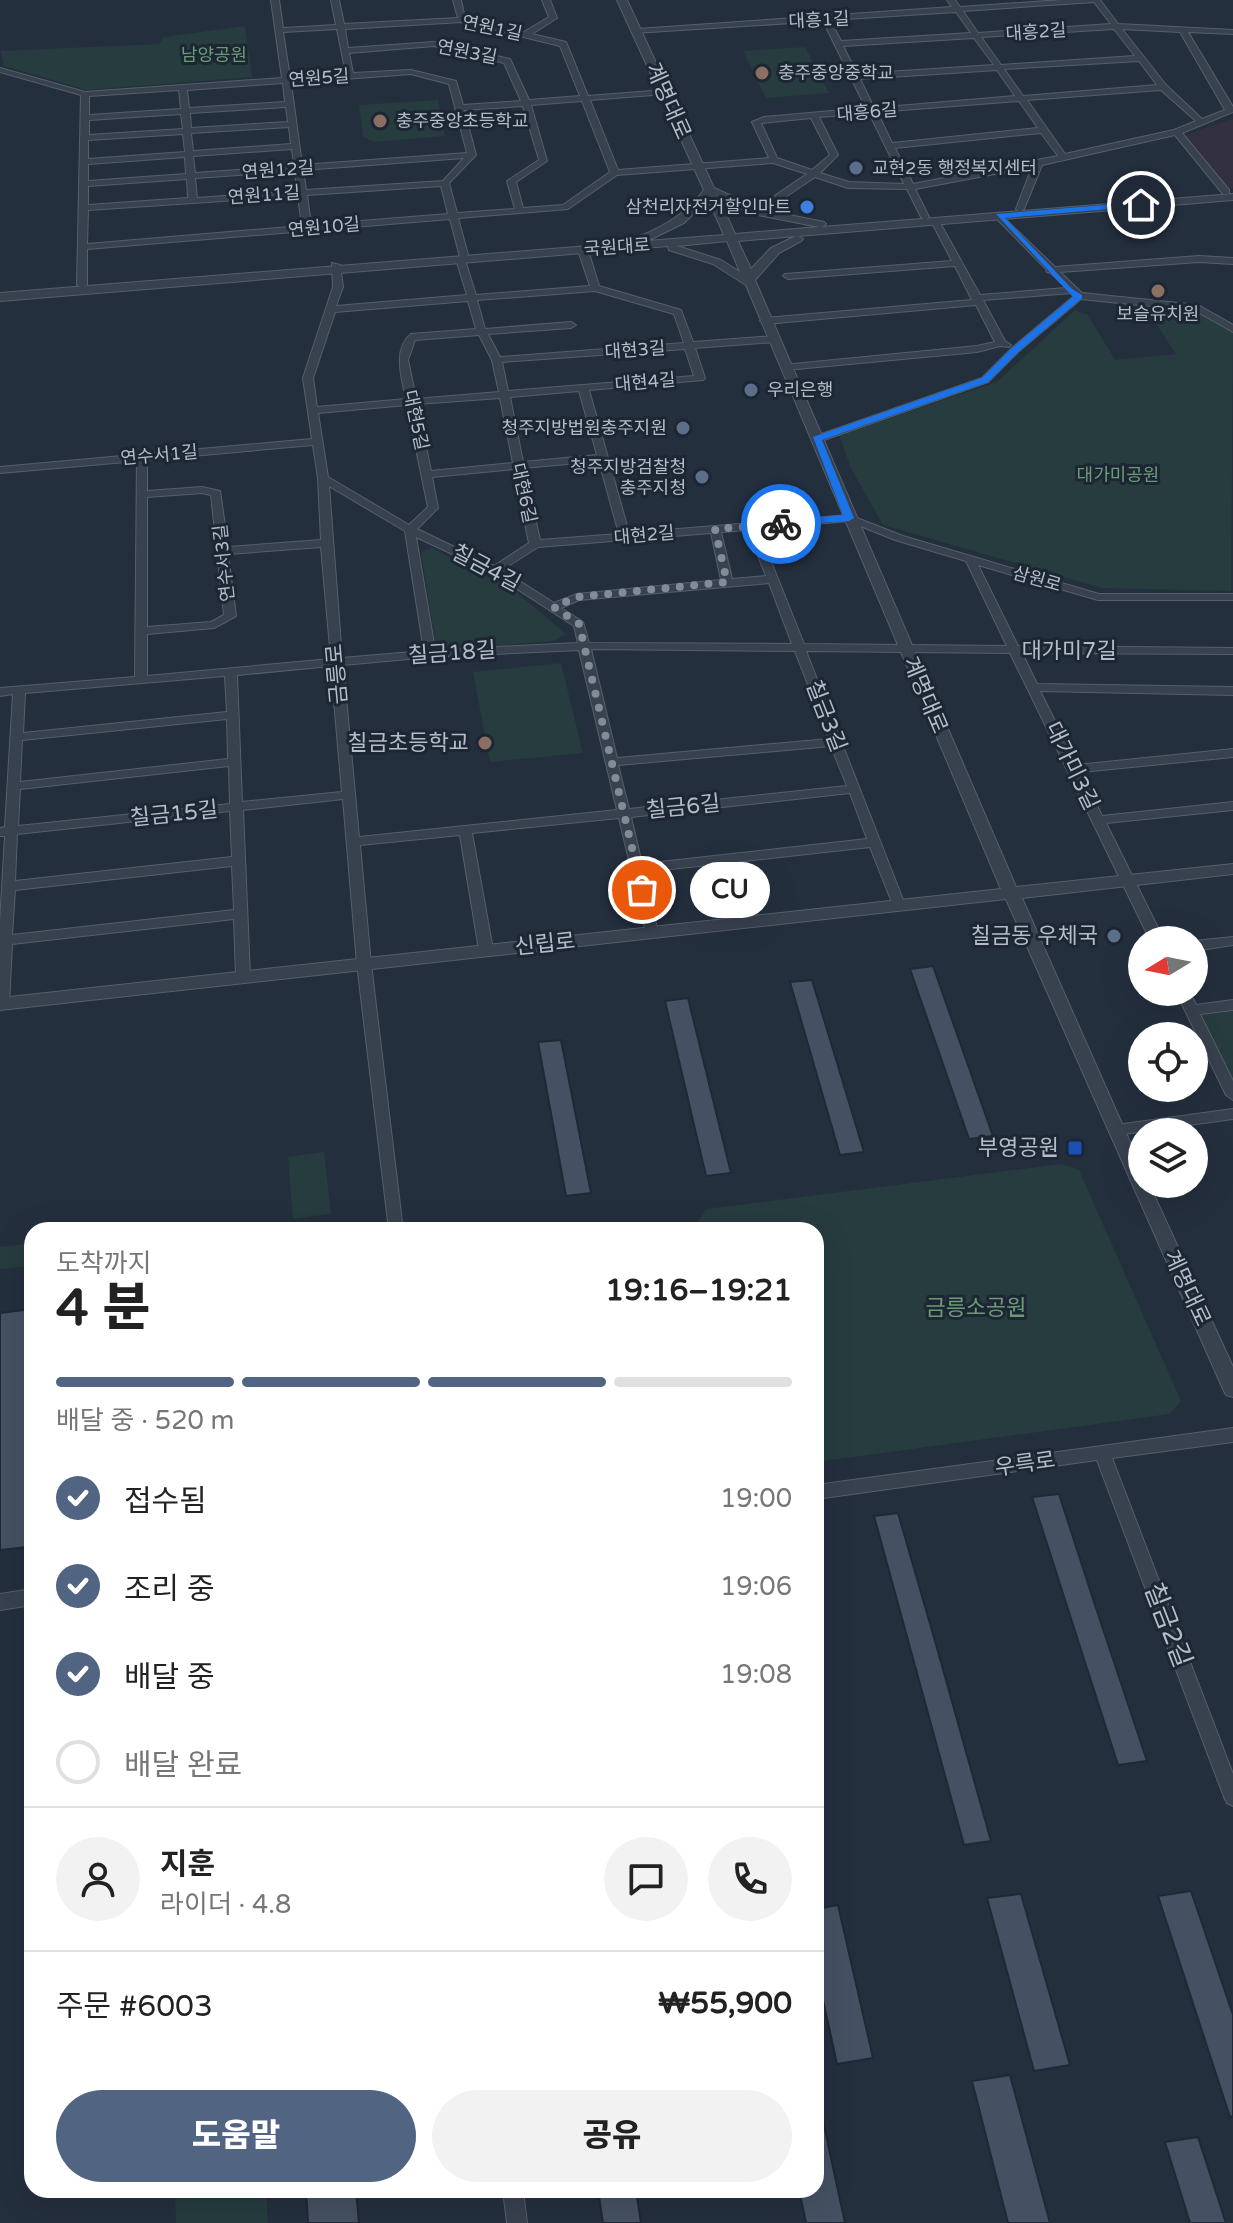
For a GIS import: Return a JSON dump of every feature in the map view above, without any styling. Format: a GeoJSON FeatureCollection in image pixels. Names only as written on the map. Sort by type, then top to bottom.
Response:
{"type":"FeatureCollection","features":[{"type":"Feature","properties":{"kind":"street"},"geometry":{"type":"LineString","coordinates":[[275,0],[307,228]]}},
{"type":"Feature","properties":{"kind":"street"},"geometry":{"type":"LineString","coordinates":[[335,0],[350,76]]}},
{"type":"Feature","properties":{"kind":"street"},"geometry":{"type":"LineString","coordinates":[[457,0],[462,20]]}},
{"type":"Feature","properties":{"kind":"street"},"geometry":{"type":"LineString","coordinates":[[525,35],[553,18],[546,0]]}},
{"type":"Feature","properties":{"kind":"street","name":"계명대로"},"geometry":{"type":"LineString","coordinates":[[622,0],[731,236],[999,869],[1013,893],[1233,1389]]}},
{"type":"Feature","properties":{"kind":"street"},"geometry":{"type":"LineString","coordinates":[[951,0],[1062,156]]}},
{"type":"Feature","properties":{"kind":"street"},"geometry":{"type":"LineString","coordinates":[[1096,0],[1163,87],[1201,122]]}},
{"type":"Feature","properties":{"kind":"street","name":"대흥1길"},"geometry":{"type":"LineString","coordinates":[[637,31],[1096,0]]}},
{"type":"Feature","properties":{"kind":"street","name":"연원1길"},"geometry":{"type":"LineString","coordinates":[[280,30],[462,20],[563,44],[615,173]]}},
{"type":"Feature","properties":{"kind":"street"},"geometry":{"type":"LineString","coordinates":[[826,20],[910,187],[1001,343],[1015,350]]}},
{"type":"Feature","properties":{"kind":"street","name":"대흥2길"},"geometry":{"type":"LineString","coordinates":[[838,44],[1117,26],[1233,32]]}},
{"type":"Feature","properties":{"kind":"street"},"geometry":{"type":"LineString","coordinates":[[615,173],[774,160],[848,185],[910,187],[1177,132],[1231,109],[1182,29]]}},
{"type":"Feature","properties":{"kind":"street","name":"연원3길"},"geometry":{"type":"LineString","coordinates":[[346,51],[434,44],[507,61],[526,103],[543,161],[511,181],[520,211]]}},
{"type":"Feature","properties":{"kind":"street"},"geometry":{"type":"LineString","coordinates":[[855,77],[1141,58]]}},
{"type":"Feature","properties":{"kind":"street","name":"연원5길"},"geometry":{"type":"LineString","coordinates":[[0,70],[85,94],[411,72],[453,83],[472,155]]}},
{"type":"Feature","properties":{"kind":"street"},"geometry":{"type":"LineString","coordinates":[[183,86],[193,200]]}},
{"type":"Feature","properties":{"kind":"street","name":"대흥6길"},"geometry":{"type":"LineString","coordinates":[[774,160],[756,122],[764,119],[1163,87]]}},
{"type":"Feature","properties":{"kind":"street"},"geometry":{"type":"LineString","coordinates":[[461,108],[665,92]]}},
{"type":"Feature","properties":{"kind":"street"},"geometry":{"type":"LineString","coordinates":[[82,285],[85,94]]}},
{"type":"Feature","properties":{"kind":"street"},"geometry":{"type":"LineString","coordinates":[[84,118],[290,104]]}},
{"type":"Feature","properties":{"kind":"street"},"geometry":{"type":"LineString","coordinates":[[757,212],[813,174],[834,155],[814,116]]}},
{"type":"Feature","properties":{"kind":"street"},"geometry":{"type":"LineString","coordinates":[[84,138],[292,124]]}},
{"type":"Feature","properties":{"kind":"street"},"geometry":{"type":"LineString","coordinates":[[890,146],[1044,130]]}},
{"type":"Feature","properties":{"kind":"street"},"geometry":{"type":"LineString","coordinates":[[1177,132],[1231,196]]}},
{"type":"Feature","properties":{"kind":"street"},"geometry":{"type":"LineString","coordinates":[[84,162],[295,146]]}},
{"type":"Feature","properties":{"kind":"street"},"geometry":{"type":"LineString","coordinates":[[462,257],[445,183],[472,155]]}},
{"type":"Feature","properties":{"kind":"street","name":"연원12길"},"geometry":{"type":"LineString","coordinates":[[84,184],[472,155]]}},
{"type":"Feature","properties":{"kind":"street"},"geometry":{"type":"LineString","coordinates":[[1020,209],[1038,163]]}},
{"type":"Feature","properties":{"kind":"street","name":"연원10길"},"geometry":{"type":"LineString","coordinates":[[83,247],[565,207],[615,173]]}},
{"type":"Feature","properties":{"kind":"street","name":"연원11길"},"geometry":{"type":"LineString","coordinates":[[83,208],[445,183]]}},
{"type":"Feature","properties":{"kind":"street"},"geometry":{"type":"LineString","coordinates":[[635,241],[670,227],[696,210],[709,190],[757,212],[824,228]]}},
{"type":"Feature","properties":{"kind":"street","name":"국원대로"},"geometry":{"type":"LineString","coordinates":[[462,257],[650,245],[1020,209],[1231,196]]}},
{"type":"Feature","properties":{"kind":"street","name":"국원대로"},"geometry":{"type":"LineString","coordinates":[[930,219],[1231,196]]}},
{"type":"Feature","properties":{"kind":"street"},"geometry":{"type":"LineString","coordinates":[[999,216],[1074,294]]}},
{"type":"Feature","properties":{"kind":"street"},"geometry":{"type":"LineString","coordinates":[[650,245],[678,249],[717,262],[748,282],[763,259],[781,245],[824,228]]}},
{"type":"Feature","properties":{"kind":"street","name":"국원대로"},"geometry":{"type":"LineString","coordinates":[[0,294],[635,241],[731,236]]}},
{"type":"Feature","properties":{"kind":"street"},"geometry":{"type":"LineString","coordinates":[[583,250],[595,288]]}},
{"type":"Feature","properties":{"kind":"street","name":"대현6길"},"geometry":{"type":"LineString","coordinates":[[462,257],[481,330],[497,360],[535,544],[495,570]]}},
{"type":"Feature","properties":{"kind":"street"},"geometry":{"type":"LineString","coordinates":[[1050,270],[1199,259],[1233,261]]}},
{"type":"Feature","properties":{"kind":"street"},"geometry":{"type":"LineString","coordinates":[[788,276],[956,263]]}},
{"type":"Feature","properties":{"kind":"street","name":"국원대로"},"geometry":{"type":"LineString","coordinates":[[0,294],[335,267]]}},
{"type":"Feature","properties":{"kind":"street","name":"금릉로"},"geometry":{"type":"LineString","coordinates":[[335,267],[338,287],[315,348],[308,378],[323,478],[352,842],[395,1222]]}},
{"type":"Feature","properties":{"kind":"street","name":"대현4길"},"geometry":{"type":"LineString","coordinates":[[314,410],[700,378],[678,312],[595,288],[331,309]]}},
{"type":"Feature","properties":{"kind":"street"},"geometry":{"type":"LineString","coordinates":[[817,439],[985,380],[1074,294]]}},
{"type":"Feature","properties":{"kind":"street"},"geometry":{"type":"LineString","coordinates":[[765,321],[976,300],[1074,294],[1198,308],[1233,329]]}},
{"type":"Feature","properties":{"kind":"street","name":"대현5길"},"geometry":{"type":"LineString","coordinates":[[410,530],[433,508],[403,360],[411,337],[571,325]]}},
{"type":"Feature","properties":{"kind":"street","name":"대현3길"},"geometry":{"type":"LineString","coordinates":[[497,360],[774,339]]}},
{"type":"Feature","properties":{"kind":"street"},"geometry":{"type":"LineString","coordinates":[[786,367],[977,349],[1001,343]]}},
{"type":"Feature","properties":{"kind":"street"},"geometry":{"type":"LineString","coordinates":[[583,388],[625,537]]}},
{"type":"Feature","properties":{"kind":"street","name":"연수서1길"},"geometry":{"type":"LineString","coordinates":[[0,470],[319,441]]}},
{"type":"Feature","properties":{"kind":"street"},"geometry":{"type":"LineString","coordinates":[[141,679],[142,457]]}},
{"type":"Feature","properties":{"kind":"street"},"geometry":{"type":"LineString","coordinates":[[427,474],[601,458]]}},
{"type":"Feature","properties":{"kind":"street","name":"칠금4길"},"geometry":{"type":"LineString","coordinates":[[323,478],[410,530],[495,570],[579,624],[652,932]]}},
{"type":"Feature","properties":{"kind":"street","name":"연수서3길"},"geometry":{"type":"LineString","coordinates":[[142,631],[214,625],[230,616],[216,493],[202,490],[144,494]]}},
{"type":"Feature","properties":{"kind":"street","name":"대현2길"},"geometry":{"type":"LineString","coordinates":[[535,544],[849,518]]}},
{"type":"Feature","properties":{"kind":"street","name":"삼원로"},"geometry":{"type":"LineString","coordinates":[[849,518],[899,538],[1098,597],[1233,597]]}},
{"type":"Feature","properties":{"kind":"street","name":"칠금3길"},"geometry":{"type":"LineString","coordinates":[[752,526],[899,905]]}},
{"type":"Feature","properties":{"kind":"street"},"geometry":{"type":"LineString","coordinates":[[715,529],[727,582]]}},
{"type":"Feature","properties":{"kind":"street"},"geometry":{"type":"LineString","coordinates":[[410,530],[430,654]]}},
{"type":"Feature","properties":{"kind":"street"},"geometry":{"type":"LineString","coordinates":[[224,551],[326,543]]}},
{"type":"Feature","properties":{"kind":"street","name":"대가미3길"},"geometry":{"type":"LineString","coordinates":[[970,559],[1150,926]]}},
{"type":"Feature","properties":{"kind":"street"},"geometry":{"type":"LineString","coordinates":[[554,607],[577,597],[773,579]]}},
{"type":"Feature","properties":{"kind":"street","name":"칠금18길"},"geometry":{"type":"LineString","coordinates":[[0,692],[430,654],[585,646],[906,649]]}},
{"type":"Feature","properties":{"kind":"street","name":"대가미7길"},"geometry":{"type":"LineString","coordinates":[[906,649],[1233,651]]}},
{"type":"Feature","properties":{"kind":"street"},"geometry":{"type":"LineString","coordinates":[[231,671],[243,976]]}},
{"type":"Feature","properties":{"kind":"street"},"geometry":{"type":"LineString","coordinates":[[1033,687],[1233,691]]}},
{"type":"Feature","properties":{"kind":"street"},"geometry":{"type":"LineString","coordinates":[[1,1004],[9,886],[6,831],[15,786],[19,690]]}},
{"type":"Feature","properties":{"kind":"street"},"geometry":{"type":"LineString","coordinates":[[17,737],[232,715]]}},
{"type":"Feature","properties":{"kind":"street"},"geometry":{"type":"LineString","coordinates":[[612,762],[836,742]]}},
{"type":"Feature","properties":{"kind":"street"},"geometry":{"type":"LineString","coordinates":[[1073,769],[1233,753]]}},
{"type":"Feature","properties":{"kind":"street"},"geometry":{"type":"LineString","coordinates":[[15,786],[235,762]]}},
{"type":"Feature","properties":{"kind":"street","name":"칠금6길"},"geometry":{"type":"LineString","coordinates":[[352,842],[854,789]]}},
{"type":"Feature","properties":{"kind":"street","name":"칠금15길"},"geometry":{"type":"LineString","coordinates":[[6,831],[348,795]]}},
{"type":"Feature","properties":{"kind":"street"},"geometry":{"type":"LineString","coordinates":[[1098,820],[1233,806]]}},
{"type":"Feature","properties":{"kind":"street"},"geometry":{"type":"LineString","coordinates":[[465,830],[486,950]]}},
{"type":"Feature","properties":{"kind":"street"},"geometry":{"type":"LineString","coordinates":[[637,869],[875,842]]}},
{"type":"Feature","properties":{"kind":"street"},"geometry":{"type":"LineString","coordinates":[[9,886],[238,861]]}},
{"type":"Feature","properties":{"kind":"street","name":"신립로"},"geometry":{"type":"LineString","coordinates":[[1,1004],[1233,869]]}},
{"type":"Feature","properties":{"kind":"street"},"geometry":{"type":"LineString","coordinates":[[6,940],[239,914]]}},
{"type":"Feature","properties":{"kind":"street"},"geometry":{"type":"LineString","coordinates":[[1208,944],[1233,941]]}},
{"type":"Feature","properties":{"kind":"street"},"geometry":{"type":"LineString","coordinates":[[1191,1010],[1233,1005]]}},
{"type":"Feature","properties":{"kind":"street"},"geometry":{"type":"LineString","coordinates":[[1189,1006],[1233,1095]]}},
{"type":"Feature","properties":{"kind":"street"},"geometry":{"type":"LineString","coordinates":[[1116,1130],[1233,1114]]}},
{"type":"Feature","properties":{"kind":"street","name":"우륵로"},"geometry":{"type":"LineString","coordinates":[[824,1491],[1233,1435]]}},
{"type":"Feature","properties":{"kind":"street","name":"칠금2길"},"geometry":{"type":"LineString","coordinates":[[1102,1453],[1233,1797]]}},
{"type":"Feature","properties":{"kind":"street"},"geometry":{"type":"LineString","coordinates":[[0,1602],[24,1598]]}},
{"type":"Feature","properties":{"kind":"street"},"geometry":{"type":"LineString","coordinates":[[514,2198],[517,2223]]}},
{"type":"Feature","properties":{"kind":"shaded area"},"geometry":{"type":"Polygon","coordinates":[[[1233,119],[1233,188],[1228,188],[1185,135],[1233,119]]]}},
{"type":"Feature","properties":{"kind":"green space","name":"남양공원"},"geometry":{"type":"Polygon","coordinates":[[[245,26],[252,77],[87,90],[4,66],[1,51],[159,44],[164,37],[245,26]]]}},
{"type":"Feature","properties":{"kind":"green space"},"geometry":{"type":"Polygon","coordinates":[[[805,47],[829,93],[766,98],[743,51],[805,47]]]}},
{"type":"Feature","properties":{"kind":"green space"},"geometry":{"type":"Polygon","coordinates":[[[438,100],[445,136],[375,142],[363,137],[359,105],[438,100]]]}},
{"type":"Feature","properties":{"kind":"green space","name":"대가미공원"},"geometry":{"type":"Polygon","coordinates":[[[1164,307],[1196,311],[1233,333],[1231,591],[1102,588],[883,525],[851,468],[839,435],[997,382],[1075,310],[1088,315],[1115,360],[1176,354],[1150,315],[1164,307]]]}},
{"type":"Feature","properties":{"kind":"green space"},"geometry":{"type":"Polygon","coordinates":[[[432,548],[516,592],[566,634],[554,641],[445,649],[435,641],[421,552],[432,548]]]}},
{"type":"Feature","properties":{"kind":"green space"},"geometry":{"type":"Polygon","coordinates":[[[561,663],[583,753],[490,762],[473,672],[561,663]]]}},
{"type":"Feature","properties":{"kind":"green space"},"geometry":{"type":"Polygon","coordinates":[[[1233,1010],[1233,1081],[1208,1029],[1208,1022],[1201,1014],[1233,1010]]]}},
{"type":"Feature","properties":{"kind":"green space"},"geometry":{"type":"Polygon","coordinates":[[[324,1152],[331,1214],[293,1219],[288,1157],[324,1152]]]}},
{"type":"Feature","properties":{"kind":"green space","name":"금릉소공원"},"geometry":{"type":"Polygon","coordinates":[[[1062,1164],[1079,1170],[1181,1401],[1170,1414],[824,1461],[824,1222],[698,1222],[706,1209],[1062,1164]]]}},
{"type":"Feature","properties":{"kind":"green space"},"geometry":{"type":"Polygon","coordinates":[[[24,1244],[24,1267],[0,1269],[0,1247],[24,1244]]]}},
{"type":"Feature","properties":{"kind":"green space"},"geometry":{"type":"Polygon","coordinates":[[[175,2198],[266,2198],[268,2223],[176,2223],[175,2198]]]}},
{"type":"Feature","properties":{"kind":"building"},"geometry":{"type":"Polygon","coordinates":[[[933,966],[993,1136],[969,1139],[910,969],[933,966]]]}},
{"type":"Feature","properties":{"kind":"building"},"geometry":{"type":"Polygon","coordinates":[[[812,980],[864,1152],[840,1155],[790,982],[812,980]]]}},
{"type":"Feature","properties":{"kind":"building"},"geometry":{"type":"Polygon","coordinates":[[[688,998],[731,1173],[706,1176],[665,1001],[688,998]]]}},
{"type":"Feature","properties":{"kind":"building"},"geometry":{"type":"Polygon","coordinates":[[[561,1040],[591,1193],[566,1196],[538,1042],[561,1040]]]}},
{"type":"Feature","properties":{"kind":"building"},"geometry":{"type":"Polygon","coordinates":[[[24,1310],[24,1547],[0,1550],[0,1313],[24,1310]]]}},
{"type":"Feature","properties":{"kind":"building"},"geometry":{"type":"Polygon","coordinates":[[[1059,1494],[1147,1761],[1118,1765],[1032,1497],[1059,1494]]]}},
{"type":"Feature","properties":{"kind":"building"},"geometry":{"type":"Polygon","coordinates":[[[898,1513],[991,1841],[964,1845],[874,1516],[898,1513]]]}},
{"type":"Feature","properties":{"kind":"building"},"geometry":{"type":"Polygon","coordinates":[[[1191,1891],[1233,2015],[1233,2116],[1230,2117],[1158,1896],[1191,1891]]]}},
{"type":"Feature","properties":{"kind":"building"},"geometry":{"type":"Polygon","coordinates":[[[1021,1894],[1070,2065],[1034,2071],[987,1898],[1021,1894]]]}},
{"type":"Feature","properties":{"kind":"building"},"geometry":{"type":"Polygon","coordinates":[[[838,1905],[873,2058],[837,2064],[824,2005],[824,1908],[838,1905]]]}},
{"type":"Feature","properties":{"kind":"building"},"geometry":{"type":"Polygon","coordinates":[[[1010,2075],[1050,2223],[1008,2223],[972,2081],[1010,2075]]]}},
{"type":"Feature","properties":{"kind":"building"},"geometry":{"type":"Polygon","coordinates":[[[824,2125],[845,2223],[806,2223],[801,2198],[824,2198],[824,2125]]]}},
{"type":"Feature","properties":{"kind":"building"},"geometry":{"type":"Polygon","coordinates":[[[1198,2137],[1226,2223],[1190,2223],[1165,2142],[1198,2137]]]}},
{"type":"Feature","properties":{"kind":"building"},"geometry":{"type":"Polygon","coordinates":[[[306,2198],[357,2198],[359,2223],[308,2223],[306,2198]]]}},
{"type":"Feature","properties":{"kind":"building"},"geometry":{"type":"Polygon","coordinates":[[[599,2198],[637,2198],[641,2223],[603,2223],[599,2198]]]}},
{"type":"Feature","properties":{"kind":"way so far"},"geometry":{"type":"LineString","coordinates":[[642,890],[579,624],[554,607],[577,597],[727,582],[715,529],[781,524]]}},
{"type":"Feature","properties":{"kind":"place","name":"충주중앙중학교"},"geometry":{"type":"Point","coordinates":[762,73]}},
{"type":"Feature","properties":{"kind":"place","name":"충주중앙초등학교"},"geometry":{"type":"Point","coordinates":[380,121]}},
{"type":"Feature","properties":{"kind":"place","name":"교현2동 행정복지센터"},"geometry":{"type":"Point","coordinates":[856,168]}},
{"type":"Feature","properties":{"kind":"place","name":"삼천리자전거할인마트"},"geometry":{"type":"Point","coordinates":[807,207]}},
{"type":"Feature","properties":{"kind":"place","name":"보슬유치원"},"geometry":{"type":"Point","coordinates":[1158,291]}},
{"type":"Feature","properties":{"kind":"place","name":"우리은행"},"geometry":{"type":"Point","coordinates":[751,390]}},
{"type":"Feature","properties":{"kind":"place","name":"청주지방법원충주지원"},"geometry":{"type":"Point","coordinates":[683,428]}},
{"type":"Feature","properties":{"kind":"place","name":"청주지방검찰청 충주지청"},"geometry":{"type":"Point","coordinates":[702,477]}},
{"type":"Feature","properties":{"kind":"place","name":"칠금초등학교"},"geometry":{"type":"Point","coordinates":[485,743]}},
{"type":"Feature","properties":{"kind":"place","name":"CU"},"geometry":{"type":"Point","coordinates":[642,890]}},
{"type":"Feature","properties":{"kind":"place","name":"칠금동 우체국"},"geometry":{"type":"Point","coordinates":[1114,936]}},
{"type":"Feature","properties":{"kind":"place","name":"부영공원"},"geometry":{"type":"Point","coordinates":[1075,1148]}},
{"type":"Feature","properties":{"kind":"route"},"geometry":{"type":"LineString","coordinates":[[781,524],[849,518],[817,439],[985,380],[1079,296],[1069,291],[999,216],[1141,205]]}}]}
